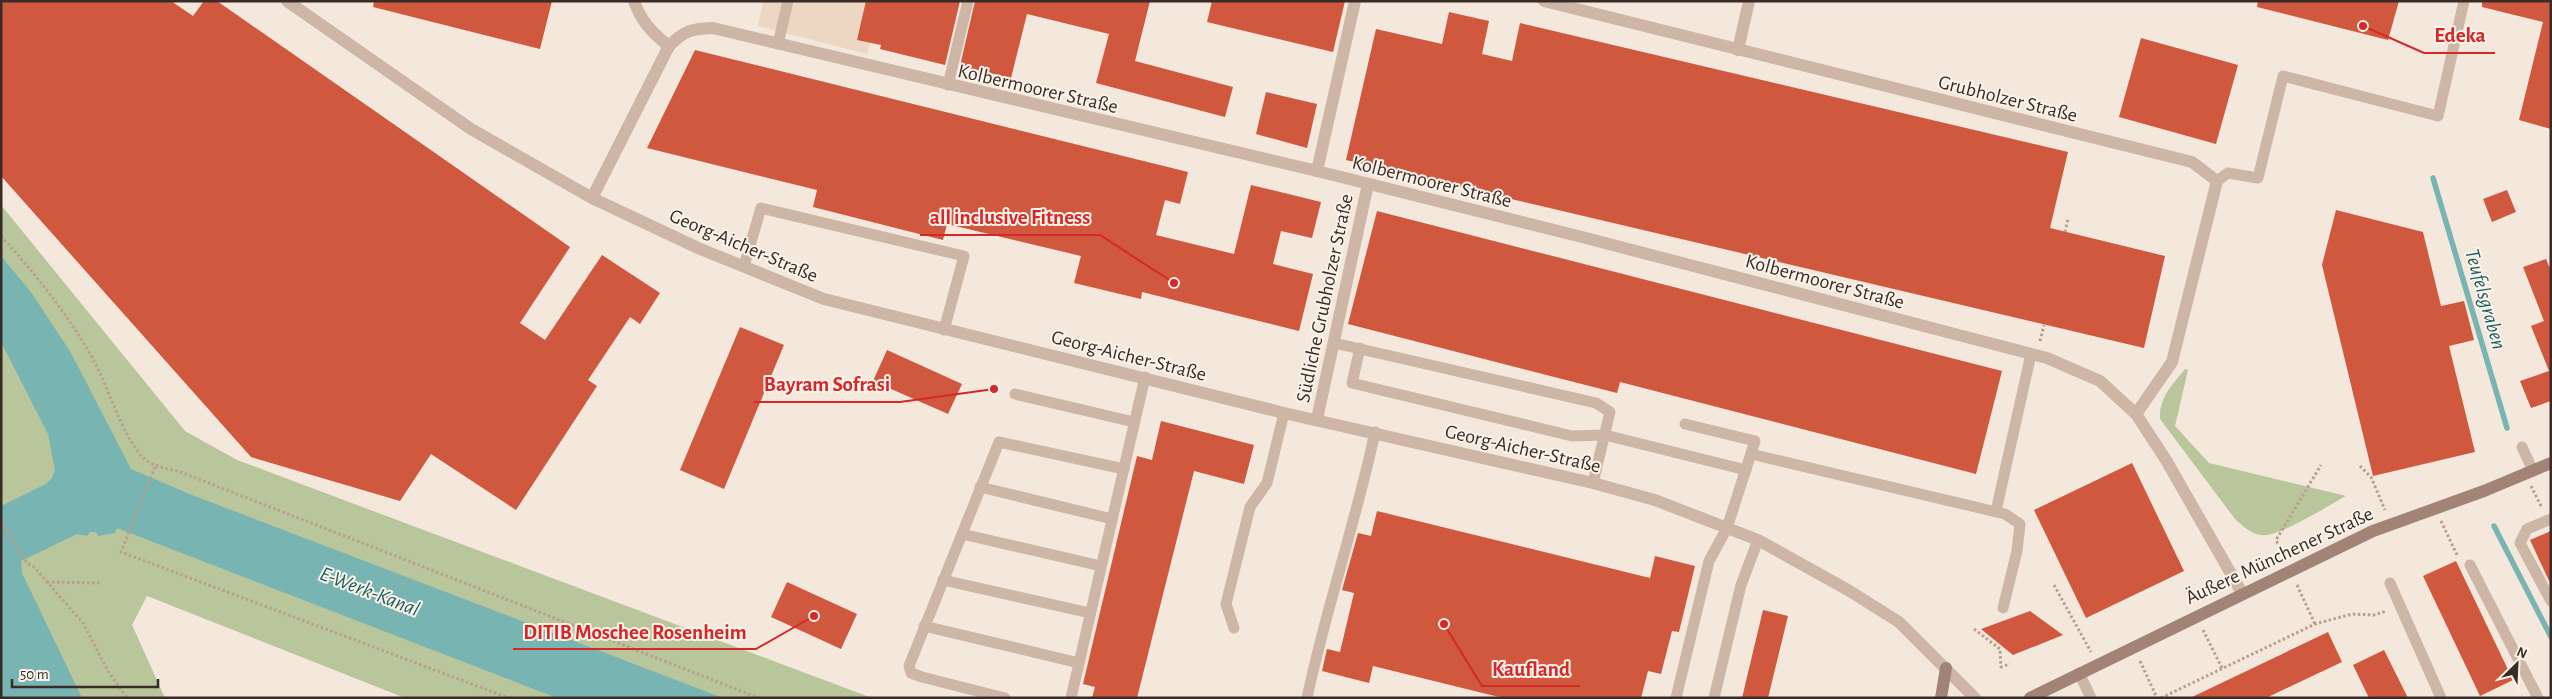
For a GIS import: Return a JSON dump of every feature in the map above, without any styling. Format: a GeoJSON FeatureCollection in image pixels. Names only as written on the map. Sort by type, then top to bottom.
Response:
{"type":"FeatureCollection","features":[{"type":"Feature","properties":{"kind":"main road","name":"Äußere Münchener Straße"},"geometry":{"type":"LineString","coordinates":[[2030,698],[2215,606],[2390,523],[2529,473],[2551,463]]}},
{"type":"Feature","properties":{"kind":"main road"},"geometry":{"type":"LineString","coordinates":[[1941,698],[1946,668]]}},
{"type":"Feature","properties":{"kind":"street","name":"Georg-Aicher-Straße"},"geometry":{"type":"LineString","coordinates":[[287,1],[472,129],[592,198],[698,248],[824,299],[944,330],[1145,377],[1284,413],[1594,482],[1655,500],[1758,540],[1848,590],[1899,622],[1975,698]]}},
{"type":"Feature","properties":{"kind":"street"},"geometry":{"type":"LineString","coordinates":[[634,1],[639,16],[650,31],[669,46]]}},
{"type":"Feature","properties":{"kind":"street"},"geometry":{"type":"LineString","coordinates":[[1317,172],[1355,1]]}},
{"type":"Feature","properties":{"kind":"street","name":"Grubholzer Straße"},"geometry":{"type":"LineString","coordinates":[[1544,1],[2192,162],[2216,182]]}},
{"type":"Feature","properties":{"kind":"street"},"geometry":{"type":"LineString","coordinates":[[1738,50],[1749,1]]}},
{"type":"Feature","properties":{"kind":"street","name":"Kolbermoorer Straße"},"geometry":{"type":"LineString","coordinates":[[592,198],[669,46],[680,35],[691,29],[713,28],[948,86],[1368,184],[1582,237],[2047,358],[2100,381],[2136,414],[2166,460],[2242,593]]}},
{"type":"Feature","properties":{"kind":"street"},"geometry":{"type":"LineString","coordinates":[[2136,414],[2172,362],[2216,182]]}},
{"type":"Feature","properties":{"kind":"street","name":"Südliche Grubholzer Straße"},"geometry":{"type":"LineString","coordinates":[[1317,419],[1368,184]]}},
{"type":"Feature","properties":{"kind":"lane"},"geometry":{"type":"LineString","coordinates":[[778,44],[788,1]]}},
{"type":"Feature","properties":{"kind":"lane"},"geometry":{"type":"LineString","coordinates":[[948,86],[968,1]]}},
{"type":"Feature","properties":{"kind":"lane"},"geometry":{"type":"LineString","coordinates":[[2216,182],[2228,173],[2258,178],[2283,76],[2438,116],[2464,1]]}},
{"type":"Feature","properties":{"kind":"lane"},"geometry":{"type":"LineString","coordinates":[[744,266],[760,208],[964,256],[944,330]]}},
{"type":"Feature","properties":{"kind":"lane"},"geometry":{"type":"LineString","coordinates":[[1334,343],[1596,403],[1610,412],[1594,482]]}},
{"type":"Feature","properties":{"kind":"lane"},"geometry":{"type":"LineString","coordinates":[[1360,348],[1352,383],[1572,436],[1605,435],[1746,470]]}},
{"type":"Feature","properties":{"kind":"lane"},"geometry":{"type":"LineString","coordinates":[[1996,511],[2031,354]]}},
{"type":"Feature","properties":{"kind":"lane"},"geometry":{"type":"LineString","coordinates":[[1071,698],[1145,377]]}},
{"type":"Feature","properties":{"kind":"lane"},"geometry":{"type":"LineString","coordinates":[[1015,394],[1134,422]]}},
{"type":"Feature","properties":{"kind":"lane"},"geometry":{"type":"LineString","coordinates":[[1234,628],[1226,604],[1250,507],[1267,483],[1284,413]]}},
{"type":"Feature","properties":{"kind":"lane"},"geometry":{"type":"LineString","coordinates":[[1676,698],[1709,561],[1727,528],[1755,441],[1685,424]]}},
{"type":"Feature","properties":{"kind":"lane"},"geometry":{"type":"LineString","coordinates":[[1307,698],[1333,589],[1365,477],[1374,432]]}},
{"type":"Feature","properties":{"kind":"lane"},"geometry":{"type":"LineString","coordinates":[[1005,698],[911,673],[909,666],[999,442],[1124,469]]}},
{"type":"Feature","properties":{"kind":"lane"},"geometry":{"type":"LineString","coordinates":[[2522,447],[2529,473]]}},
{"type":"Feature","properties":{"kind":"lane"},"geometry":{"type":"LineString","coordinates":[[1750,454],[2005,514],[2020,524],[2017,551],[2003,608]]}},
{"type":"Feature","properties":{"kind":"lane"},"geometry":{"type":"LineString","coordinates":[[980,487],[1112,519]]}},
{"type":"Feature","properties":{"kind":"lane"},"geometry":{"type":"LineString","coordinates":[[2549,520],[2527,529],[2520,543],[2551,601]]}},
{"type":"Feature","properties":{"kind":"lane"},"geometry":{"type":"LineString","coordinates":[[962,534],[1101,566]]}},
{"type":"Feature","properties":{"kind":"lane"},"geometry":{"type":"LineString","coordinates":[[1714,698],[1741,585],[1758,540]]}},
{"type":"Feature","properties":{"kind":"lane"},"geometry":{"type":"LineString","coordinates":[[2470,565],[2538,698]]}},
{"type":"Feature","properties":{"kind":"lane"},"geometry":{"type":"LineString","coordinates":[[943,580],[1090,614]]}},
{"type":"Feature","properties":{"kind":"lane"},"geometry":{"type":"LineString","coordinates":[[2390,583],[2441,698]]}},
{"type":"Feature","properties":{"kind":"lane"},"geometry":{"type":"LineString","coordinates":[[924,626],[1079,663]]}},
{"type":"Feature","properties":{"kind":"lane"},"geometry":{"type":"LineString","coordinates":[[2079,673],[2091,698]]}},
{"type":"Feature","properties":{"kind":"path"},"geometry":{"type":"LineString","coordinates":[[2065,232],[2068,219]]}},
{"type":"Feature","properties":{"kind":"path"},"geometry":{"type":"LineString","coordinates":[[1,236],[48,292],[92,359],[118,415],[139,453],[155,467],[178,472],[759,698]]}},
{"type":"Feature","properties":{"kind":"path"},"geometry":{"type":"LineString","coordinates":[[2315,624],[2276,540],[2322,465]]}},
{"type":"Feature","properties":{"kind":"path"},"geometry":{"type":"LineString","coordinates":[[2360,466],[2371,477],[2390,523]]}},
{"type":"Feature","properties":{"kind":"path"},"geometry":{"type":"LineString","coordinates":[[155,467],[121,552],[509,698]]}},
{"type":"Feature","properties":{"kind":"path"},"geometry":{"type":"LineString","coordinates":[[2529,473],[2549,520]]}},
{"type":"Feature","properties":{"kind":"path"},"geometry":{"type":"LineString","coordinates":[[2435,508],[2463,568],[2470,565]]}},
{"type":"Feature","properties":{"kind":"path"},"geometry":{"type":"LineString","coordinates":[[1,522],[28,564],[34,567],[83,623],[108,671],[127,698]]}},
{"type":"Feature","properties":{"kind":"path"},"geometry":{"type":"LineString","coordinates":[[46,582],[100,583]]}},
{"type":"Feature","properties":{"kind":"path"},"geometry":{"type":"LineString","coordinates":[[2054,585],[2098,664]]}},
{"type":"Feature","properties":{"kind":"path"},"geometry":{"type":"LineString","coordinates":[[2162,698],[2315,624],[2352,614],[2374,615],[2400,606]]}},
{"type":"Feature","properties":{"kind":"path"},"geometry":{"type":"LineString","coordinates":[[2196,616],[2222,668]]}},
{"type":"Feature","properties":{"kind":"path"},"geometry":{"type":"LineString","coordinates":[[1974,629],[2000,648],[2001,667],[2010,664]]}},
{"type":"Feature","properties":{"kind":"path"},"geometry":{"type":"LineString","coordinates":[[2134,646],[2157,698]]}},
{"type":"Feature","properties":{"kind":"green space"},"geometry":{"type":"Polygon","coordinates":[[[1,205],[185,431],[237,460],[872,698],[405,698],[147,596],[132,625],[165,698],[1,698],[1,205]]]}},
{"type":"Feature","properties":{"kind":"green space"},"geometry":{"type":"Polygon","coordinates":[[[2185,369],[2188,370],[2175,426],[2209,463],[2346,496],[2291,526],[2269,535],[2257,534],[2244,527],[2235,519],[2160,419],[2164,398],[2185,369]]]}},
{"type":"Feature","properties":{"kind":"shaded area"},"geometry":{"type":"Polygon","coordinates":[[[763,1],[882,1],[867,54],[758,26],[763,1]]]}},
{"type":"Feature","properties":{"kind":"water","name":"E-Werk-Kanal"},"geometry":{"type":"Polygon","coordinates":[[[1,256],[31,292],[71,353],[131,469],[192,495],[723,698],[557,698],[117,528],[115,533],[98,536],[96,532],[90,532],[87,536],[77,534],[21,561],[22,573],[82,698],[1,698],[1,506],[46,484],[52,478],[55,470],[48,434],[1,342],[1,256]]]}},
{"type":"Feature","properties":{"kind":"building"},"geometry":{"type":"Polygon","coordinates":[[[1,1],[171,1],[193,16],[204,1],[217,1],[570,247],[520,323],[545,340],[602,255],[660,293],[640,324],[630,317],[588,380],[597,386],[516,510],[431,454],[400,501],[251,457],[1,176],[1,1]]]}},
{"type":"Feature","properties":{"kind":"building"},"geometry":{"type":"Polygon","coordinates":[[[374,1],[552,1],[540,49],[373,7],[374,1]]]}},
{"type":"Feature","properties":{"kind":"building"},"geometry":{"type":"Polygon","coordinates":[[[866,1],[960,1],[945,65],[880,49],[881,45],[857,40],[866,1]]]}},
{"type":"Feature","properties":{"kind":"building"},"geometry":{"type":"Polygon","coordinates":[[[975,1],[1150,1],[1135,61],[1233,87],[1225,117],[1096,83],[1109,34],[1027,14],[1011,78],[960,66],[975,1]]]}},
{"type":"Feature","properties":{"kind":"building"},"geometry":{"type":"Polygon","coordinates":[[[1212,1],[1345,1],[1333,52],[1207,22],[1212,1]]]}},
{"type":"Feature","properties":{"kind":"building"},"geometry":{"type":"Polygon","coordinates":[[[2258,1],[2399,1],[2388,40],[2257,7],[2258,1]]]}},
{"type":"Feature","properties":{"kind":"building"},"geometry":{"type":"Polygon","coordinates":[[[2482,1],[2551,1],[2551,129],[2519,120],[2543,22],[2482,7],[2482,1]]]}},
{"type":"Feature","properties":{"kind":"building"},"geometry":{"type":"Polygon","coordinates":[[[1449,12],[1489,21],[1482,54],[1512,61],[1520,23],[2068,152],[2050,228],[2165,256],[2144,348],[1346,160],[1376,29],[1442,44],[1449,12]]]}},
{"type":"Feature","properties":{"kind":"building"},"geometry":{"type":"Polygon","coordinates":[[[2141,38],[2238,65],[2216,144],[2119,117],[2141,38]]]}},
{"type":"Feature","properties":{"kind":"building"},"geometry":{"type":"Polygon","coordinates":[[[695,50],[1188,172],[1180,204],[1165,200],[1156,235],[1234,254],[1251,185],[1321,202],[1312,238],[1281,231],[1273,264],[1313,274],[1299,331],[1142,292],[1141,299],[1074,283],[1081,256],[947,224],[943,240],[813,207],[817,190],[647,148],[695,50]]]}},
{"type":"Feature","properties":{"kind":"building"},"geometry":{"type":"Polygon","coordinates":[[[1266,92],[1317,104],[1307,148],[1256,134],[1266,92]]]}},
{"type":"Feature","properties":{"kind":"building"},"geometry":{"type":"Polygon","coordinates":[[[2507,190],[2516,212],[2492,222],[2483,199],[2507,190]]]}},
{"type":"Feature","properties":{"kind":"building"},"geometry":{"type":"Polygon","coordinates":[[[2336,210],[2423,232],[2441,306],[2464,301],[2474,340],[2449,346],[2475,452],[2373,476],[2322,265],[2336,210]]]}},
{"type":"Feature","properties":{"kind":"building"},"geometry":{"type":"Polygon","coordinates":[[[1377,211],[2002,371],[1976,474],[1620,382],[1617,393],[1348,324],[1377,211]]]}},
{"type":"Feature","properties":{"kind":"building"},"geometry":{"type":"Polygon","coordinates":[[[2546,259],[2551,271],[2551,401],[2531,408],[2520,381],[2549,371],[2531,326],[2544,321],[2523,267],[2546,259]]]}},
{"type":"Feature","properties":{"kind":"building"},"geometry":{"type":"Polygon","coordinates":[[[740,327],[784,345],[724,489],[680,470],[740,327]]]}},
{"type":"Feature","properties":{"kind":"building"},"geometry":{"type":"Polygon","coordinates":[[[887,350],[962,384],[948,414],[873,381],[887,350]]]}},
{"type":"Feature","properties":{"kind":"building"},"geometry":{"type":"Polygon","coordinates":[[[1161,421],[1254,445],[1244,484],[1194,471],[1137,698],[1092,698],[1095,687],[1083,684],[1137,456],[1152,460],[1161,421]]]}},
{"type":"Feature","properties":{"kind":"building"},"geometry":{"type":"Polygon","coordinates":[[[2132,463],[2184,571],[2086,618],[2034,510],[2132,463]]]}},
{"type":"Feature","properties":{"kind":"building"},"geometry":{"type":"Polygon","coordinates":[[[1377,511],[1650,578],[1655,556],[1695,566],[1679,632],[1672,631],[1661,674],[1648,671],[1641,698],[1503,698],[1373,666],[1369,683],[1322,671],[1327,649],[1340,652],[1354,593],[1342,590],[1358,533],[1371,536],[1377,511]]]}},
{"type":"Feature","properties":{"kind":"building"},"geometry":{"type":"Polygon","coordinates":[[[2551,531],[2551,585],[2530,540],[2551,531]]]}},
{"type":"Feature","properties":{"kind":"building"},"geometry":{"type":"Polygon","coordinates":[[[2456,561],[2513,680],[2480,696],[2423,576],[2456,561]]]}},
{"type":"Feature","properties":{"kind":"building"},"geometry":{"type":"Polygon","coordinates":[[[787,582],[857,614],[841,649],[771,617],[787,582]]]}},
{"type":"Feature","properties":{"kind":"building"},"geometry":{"type":"Polygon","coordinates":[[[1763,610],[1788,616],[1768,698],[1742,698],[1763,610]]]}},
{"type":"Feature","properties":{"kind":"building"},"geometry":{"type":"Polygon","coordinates":[[[2030,611],[2063,635],[2013,655],[1981,629],[2030,611]]]}},
{"type":"Feature","properties":{"kind":"building"},"geometry":{"type":"Polygon","coordinates":[[[2328,632],[2342,662],[2266,698],[2190,698],[2328,632]]]}},
{"type":"Feature","properties":{"kind":"building"},"geometry":{"type":"Polygon","coordinates":[[[2384,650],[2408,698],[2369,698],[2353,665],[2384,650]]]}},
{"type":"Feature","properties":{"kind":"waterway","name":"Teufelsgraben"},"geometry":{"type":"LineString","coordinates":[[2433,178],[2507,428]]}},
{"type":"Feature","properties":{"kind":"waterway","name":"Teufelsgraben"},"geometry":{"type":"LineString","coordinates":[[2494,526],[2551,637]]}},
{"type":"Feature","properties":{"kind":"place","name":"Edeka"},"geometry":{"type":"Point","coordinates":[2363,26]}},
{"type":"Feature","properties":{"kind":"place","name":"all inclusive Fitness"},"geometry":{"type":"Point","coordinates":[1174,283]}},
{"type":"Feature","properties":{"kind":"place","name":"Bayram Sofrasi"},"geometry":{"type":"Point","coordinates":[994,389]}},
{"type":"Feature","properties":{"kind":"place","name":"DITIB Moschee Rosenheim"},"geometry":{"type":"Point","coordinates":[814,616]}},
{"type":"Feature","properties":{"kind":"place","name":"Kaufland"},"geometry":{"type":"Point","coordinates":[1444,624]}}]}
